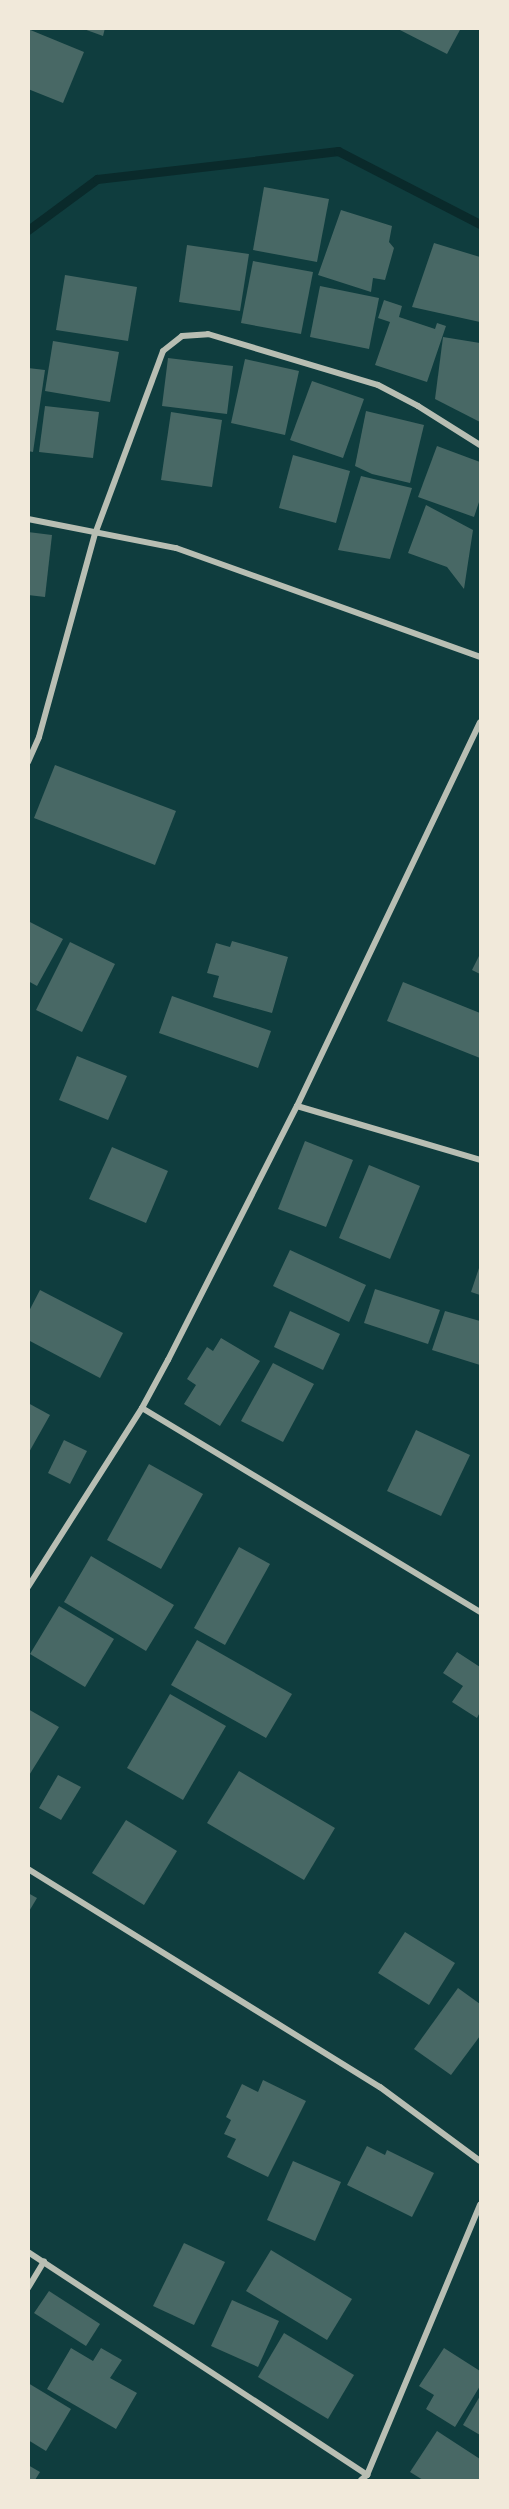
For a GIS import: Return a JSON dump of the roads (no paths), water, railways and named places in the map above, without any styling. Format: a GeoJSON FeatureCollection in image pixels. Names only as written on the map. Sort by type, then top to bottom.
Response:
{"type":"FeatureCollection","features":[{"type":"Feature","properties":{"kind":"street"},"geometry":{"type":"LineString","coordinates":[[28,762],[39,737],[95,534],[163,351],[182,336],[208,334],[378,385],[418,406],[480,445]]}},
{"type":"Feature","properties":{"kind":"street"},"geometry":{"type":"LineString","coordinates":[[28,519],[95,534],[176,548],[480,657]]}},
{"type":"Feature","properties":{"kind":"street"},"geometry":{"type":"LineString","coordinates":[[28,1587],[142,1408],[297,1106],[480,722]]}},
{"type":"Feature","properties":{"kind":"street"},"geometry":{"type":"LineString","coordinates":[[297,1106],[480,1160]]}},
{"type":"Feature","properties":{"kind":"street"},"geometry":{"type":"LineString","coordinates":[[142,1408],[480,1612]]}},
{"type":"Feature","properties":{"kind":"street"},"geometry":{"type":"LineString","coordinates":[[28,1869],[380,2087],[480,2161]]}},
{"type":"Feature","properties":{"kind":"street"},"geometry":{"type":"LineString","coordinates":[[361,2480],[367,2475],[480,2205]]}},
{"type":"Feature","properties":{"kind":"street"},"geometry":{"type":"LineString","coordinates":[[28,2252],[367,2475]]}},
{"type":"Feature","properties":{"kind":"street"},"geometry":{"type":"LineString","coordinates":[[28,2288],[44,2261]]}},
{"type":"Feature","properties":{"kind":"waterway"},"geometry":{"type":"LineString","coordinates":[[28,230],[97,179],[338,151],[480,224]]}}]}
